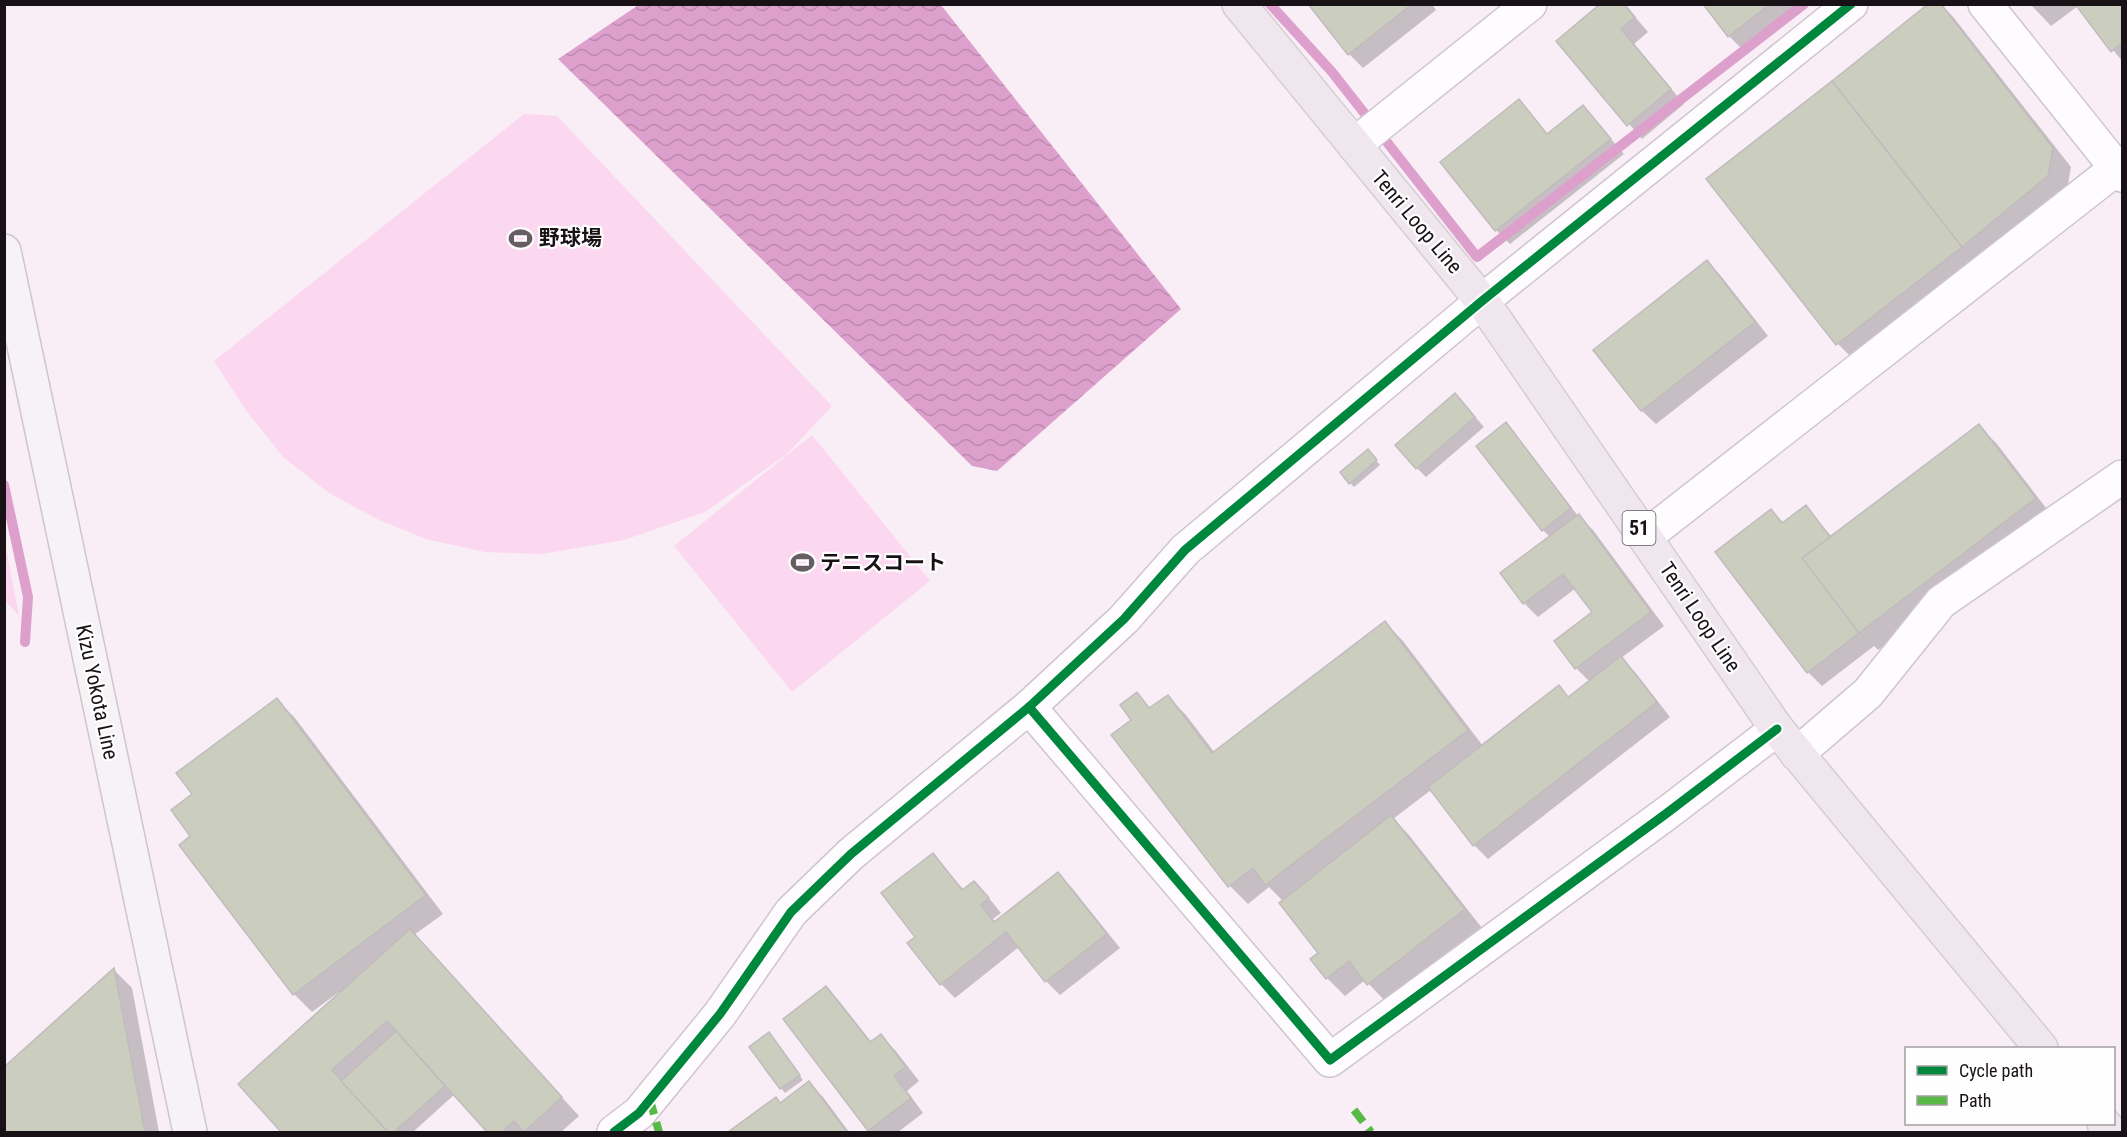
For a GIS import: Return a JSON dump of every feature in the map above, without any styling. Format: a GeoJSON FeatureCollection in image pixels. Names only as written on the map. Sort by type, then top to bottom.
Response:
{"type":"FeatureCollection","features":[{"type":"Feature","properties":{"kind":"main road","name":"Tenri Loop Line"},"geometry":{"type":"LineString","coordinates":[[1239,4],[1482,301],[1777,729],[2041,1047]]}},
{"type":"Feature","properties":{"kind":"main road","name":"Kizu Yokota Line"},"geometry":{"type":"LineString","coordinates":[[4,251],[190,1132]]}},
{"type":"Feature","properties":{"kind":"street"},"geometry":{"type":"LineString","coordinates":[[1354,145],[1530,4]]}},
{"type":"Feature","properties":{"kind":"street"},"geometry":{"type":"LineString","coordinates":[[614,1132],[639,1113],[720,1014],[791,912],[850,854],[1029,707],[1124,619],[1185,550],[1482,301],[1851,4]]}},
{"type":"Feature","properties":{"kind":"street"},"geometry":{"type":"LineString","coordinates":[[1645,537],[2120,172],[1985,4]]}},
{"type":"Feature","properties":{"kind":"street"},"geometry":{"type":"LineString","coordinates":[[1797,754],[1868,693],[1941,602],[2122,477]]}},
{"type":"Feature","properties":{"kind":"street"},"geometry":{"type":"LineString","coordinates":[[1029,707],[1330,1060],[1667,813],[1777,729]]}},
{"type":"Feature","properties":{"kind":"shaded area","name":"野球場"},"geometry":{"type":"Polygon","coordinates":[[[524,114],[557,116],[832,406],[787,454],[705,512],[624,540],[542,554],[485,552],[426,539],[377,519],[329,493],[283,457],[245,409],[214,361],[524,114]]]}},
{"type":"Feature","properties":{"kind":"shaded area","name":"テニスコート"},"geometry":{"type":"Polygon","coordinates":[[[812,435],[930,581],[792,692],[674,546],[812,435]]]}},
{"type":"Feature","properties":{"kind":"shaded area"},"geometry":{"type":"Polygon","coordinates":[[[5,543],[19,616],[5,600],[5,543]]]}},
{"type":"Feature","properties":{"kind":"water"},"geometry":{"type":"Polygon","coordinates":[[[640,4],[941,5],[1181,309],[997,471],[972,466],[558,59],[640,4]]]}},
{"type":"Feature","properties":{"kind":"building"},"geometry":{"type":"Polygon","coordinates":[[[1308,4],[1412,4],[1348,55],[1308,4]]]}},
{"type":"Feature","properties":{"kind":"building"},"geometry":{"type":"Polygon","coordinates":[[[1600,4],[1624,4],[1635,17],[1621,29],[1671,89],[1627,126],[1556,41],[1600,4]]]}},
{"type":"Feature","properties":{"kind":"building"},"geometry":{"type":"Polygon","coordinates":[[[1703,4],[1770,4],[1728,37],[1703,4]]]}},
{"type":"Feature","properties":{"kind":"building"},"geometry":{"type":"Polygon","coordinates":[[[1928,4],[1941,4],[2053,148],[2048,176],[1962,247],[1832,81],[1928,4]]]}},
{"type":"Feature","properties":{"kind":"building"},"geometry":{"type":"Polygon","coordinates":[[[2075,4],[2122,4],[2122,43],[2111,52],[2075,4]]]}},
{"type":"Feature","properties":{"kind":"building"},"geometry":{"type":"Polygon","coordinates":[[[1832,81],[1962,247],[1836,345],[1706,179],[1832,81]]]}},
{"type":"Feature","properties":{"kind":"building"},"geometry":{"type":"Polygon","coordinates":[[[1519,99],[1547,134],[1583,105],[1611,139],[1495,231],[1440,162],[1519,99]]]}},
{"type":"Feature","properties":{"kind":"building"},"geometry":{"type":"Polygon","coordinates":[[[1707,260],[1755,322],[1641,411],[1593,350],[1707,260]]]}},
{"type":"Feature","properties":{"kind":"building"},"geometry":{"type":"Polygon","coordinates":[[[1455,393],[1475,417],[1416,469],[1395,445],[1455,393]]]}},
{"type":"Feature","properties":{"kind":"building"},"geometry":{"type":"Polygon","coordinates":[[[1506,422],[1571,508],[1542,531],[1476,446],[1506,422]]]}},
{"type":"Feature","properties":{"kind":"building"},"geometry":{"type":"Polygon","coordinates":[[[1979,424],[2036,498],[1859,633],[1802,558],[1979,424]]]}},
{"type":"Feature","properties":{"kind":"building"},"geometry":{"type":"Polygon","coordinates":[[[1368,449],[1377,460],[1349,484],[1340,472],[1368,449]]]}},
{"type":"Feature","properties":{"kind":"building"},"geometry":{"type":"Polygon","coordinates":[[[1806,505],[1830,537],[1802,558],[1859,633],[1807,673],[1715,552],[1771,509],[1782,523],[1806,505]]]}},
{"type":"Feature","properties":{"kind":"building"},"geometry":{"type":"Polygon","coordinates":[[[1579,514],[1651,612],[1575,669],[1554,641],[1592,612],[1563,574],[1523,604],[1500,573],[1579,514]]]}},
{"type":"Feature","properties":{"kind":"building"},"geometry":{"type":"Polygon","coordinates":[[[1385,621],[1468,730],[1265,885],[1253,868],[1228,887],[1111,735],[1131,720],[1120,705],[1137,692],[1149,708],[1168,695],[1212,753],[1385,621]]]}},
{"type":"Feature","properties":{"kind":"building"},"geometry":{"type":"Polygon","coordinates":[[[1621,656],[1657,702],[1473,846],[1428,787],[1559,685],[1568,697],[1621,656]]]}},
{"type":"Feature","properties":{"kind":"building"},"geometry":{"type":"Polygon","coordinates":[[[277,698],[426,895],[293,995],[179,845],[190,836],[171,810],[192,794],[176,773],[277,698]]]}},
{"type":"Feature","properties":{"kind":"building"},"geometry":{"type":"Polygon","coordinates":[[[1391,815],[1465,909],[1367,985],[1349,961],[1326,979],[1310,959],[1318,953],[1279,903],[1391,815]]]}},
{"type":"Feature","properties":{"kind":"building"},"geometry":{"type":"Polygon","coordinates":[[[933,853],[962,890],[974,881],[989,898],[981,905],[994,922],[1058,872],[1107,934],[1045,982],[1006,932],[940,985],[907,943],[915,937],[881,893],[933,853]]]}},
{"type":"Feature","properties":{"kind":"building"},"geometry":{"type":"Polygon","coordinates":[[[410,929],[562,1097],[524,1132],[514,1121],[502,1132],[487,1132],[387,1021],[332,1070],[388,1132],[281,1132],[238,1084],[410,929]]]}},
{"type":"Feature","properties":{"kind":"building"},"geometry":{"type":"Polygon","coordinates":[[[114,968],[145,1132],[4,1132],[4,1067],[114,968]]]}},
{"type":"Feature","properties":{"kind":"building"},"geometry":{"type":"Polygon","coordinates":[[[826,986],[870,1042],[881,1034],[906,1067],[894,1076],[911,1098],[868,1131],[783,1019],[826,986]]]}},
{"type":"Feature","properties":{"kind":"building"},"geometry":{"type":"Polygon","coordinates":[[[396,1031],[445,1086],[394,1132],[388,1132],[341,1081],[396,1031]]]}},
{"type":"Feature","properties":{"kind":"building"},"geometry":{"type":"Polygon","coordinates":[[[769,1032],[800,1075],[780,1089],[749,1047],[769,1032]]]}},
{"type":"Feature","properties":{"kind":"building"},"geometry":{"type":"Polygon","coordinates":[[[809,1081],[847,1132],[728,1132],[776,1097],[780,1103],[809,1081]]]}},
{"type":"Feature","properties":{"kind":"waterway"},"geometry":{"type":"LineString","coordinates":[[1270,4],[1332,72],[1477,257],[1804,4]]}},
{"type":"Feature","properties":{"kind":"waterway"},"geometry":{"type":"LineString","coordinates":[[4,485],[28,597],[25,642]]}},
{"type":"Feature","properties":{"kind":"marked path"},"geometry":{"type":"LineString","coordinates":[[650,1100],[659,1132]]}},
{"type":"Feature","properties":{"kind":"marked path"},"geometry":{"type":"LineString","coordinates":[[1354,1110],[1371,1132]]}},
{"type":"Feature","properties":{"kind":"cycle path"},"geometry":{"type":"LineString","coordinates":[[614,1132],[639,1113],[720,1014],[791,912],[851,854],[1029,707],[1124,619],[1185,550],[1482,301],[1851,4]]}},
{"type":"Feature","properties":{"kind":"cycle path"},"geometry":{"type":"LineString","coordinates":[[1029,707],[1330,1060],[1667,813],[1777,729]]}},
{"type":"Feature","properties":{"kind":"place","name":"野球場"},"geometry":{"type":"Point","coordinates":[521,238]}},
{"type":"Feature","properties":{"kind":"place","name":"テニスコート"},"geometry":{"type":"Point","coordinates":[802,563]}}]}
